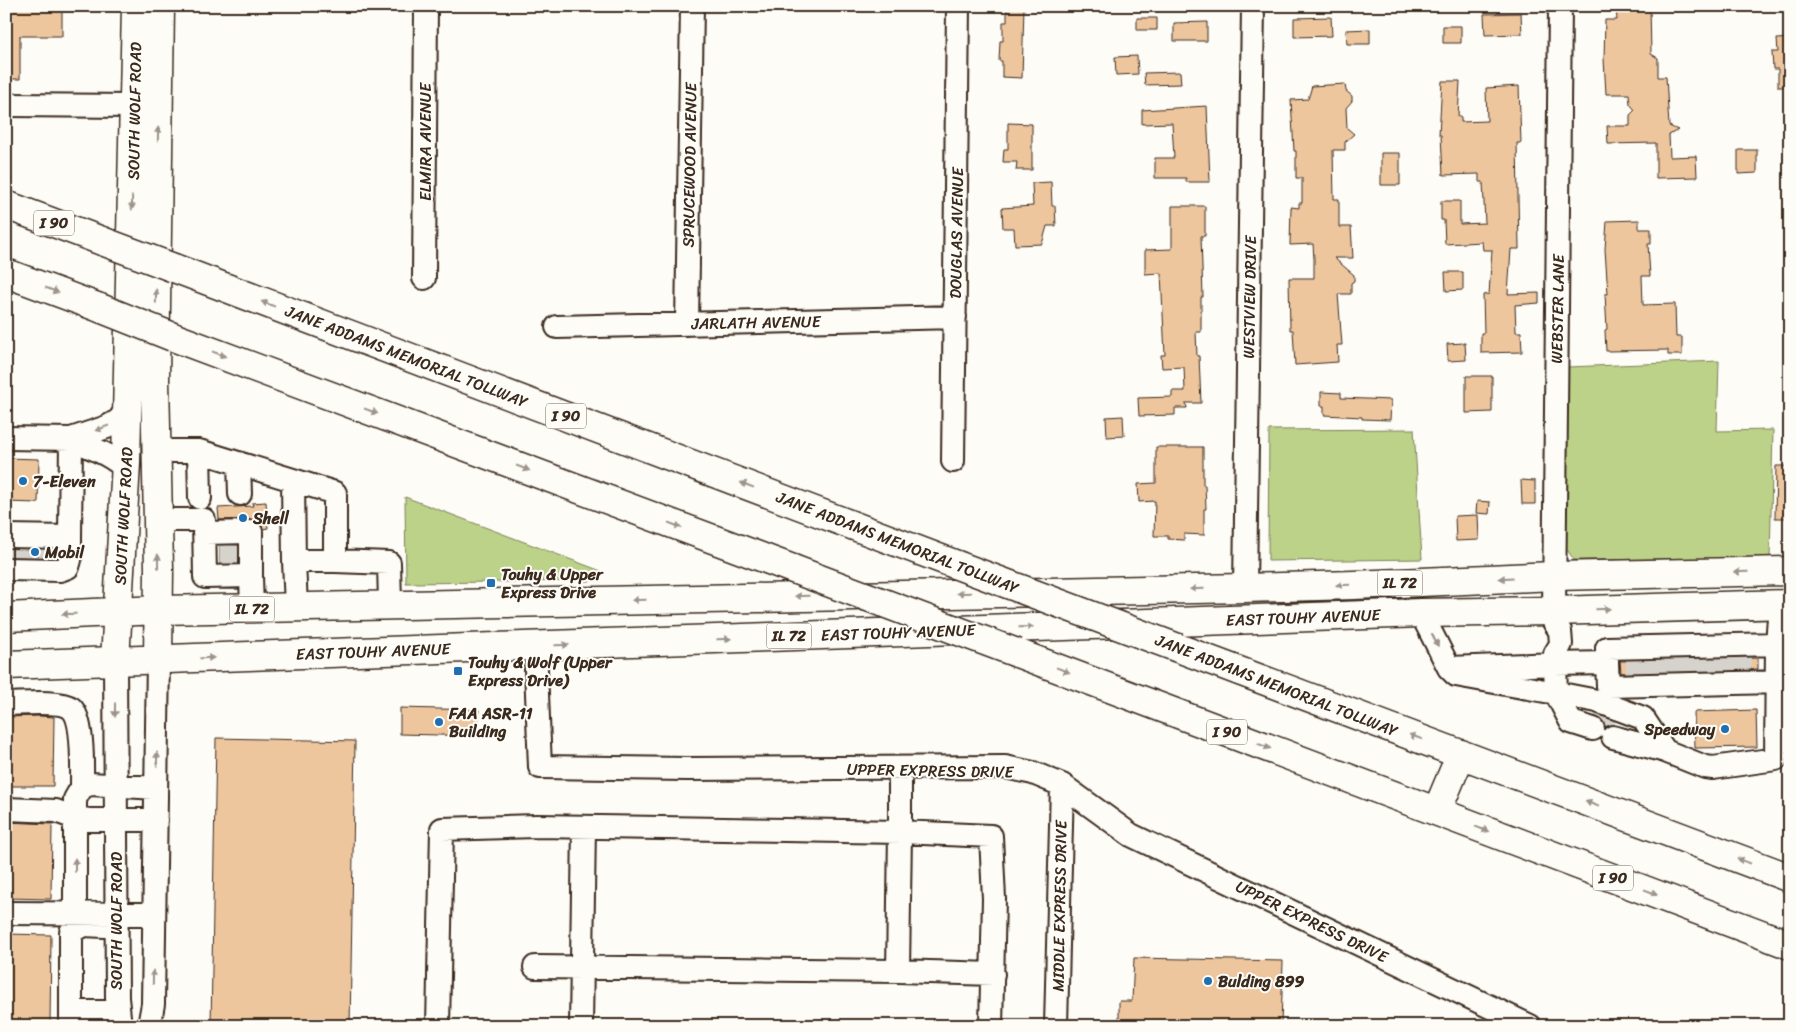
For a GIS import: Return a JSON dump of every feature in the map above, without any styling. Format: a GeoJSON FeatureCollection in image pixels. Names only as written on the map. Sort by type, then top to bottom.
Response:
{"type":"FeatureCollection","features":[{"type":"Feature","properties":{"kind":"main road","name":"SOUTH WOLF ROAD"},"geometry":{"type":"LineString","coordinates":[[115,661],[126,469],[136,6]]}},
{"type":"Feature","properties":{"kind":"main road","name":"SOUTH WOLF ROAD"},"geometry":{"type":"LineString","coordinates":[[158,659],[159,610],[155,380],[160,6]]}},
{"type":"Feature","properties":{"kind":"main road","name":"JANE ADDAMS MEMORIAL TOLLWAY"},"geometry":{"type":"LineString","coordinates":[[6,205],[1790,878]]}},
{"type":"Feature","properties":{"kind":"main road","name":"I 90"},"geometry":{"type":"LineString","coordinates":[[6,273],[1790,945]]}},
{"type":"Feature","properties":{"kind":"main road","name":"EAST TOUHY AVENUE"},"geometry":{"type":"LineString","coordinates":[[6,617],[159,610],[390,604],[1245,588],[1554,576],[1790,571]]}},
{"type":"Feature","properties":{"kind":"main road","name":"EAST TOUHY AVENUE"},"geometry":{"type":"LineString","coordinates":[[6,664],[1421,613],[1554,617],[1785,604]]}},
{"type":"Feature","properties":{"kind":"main road"},"geometry":{"type":"LineString","coordinates":[[1437,811],[1461,754]]}},
{"type":"Feature","properties":{"kind":"street","name":"ELMIRA AVENUE"},"geometry":{"type":"LineString","coordinates":[[424,278],[426,6]]}},
{"type":"Feature","properties":{"kind":"street","name":"SPRUCEWOOD AVENUE"},"geometry":{"type":"LineString","coordinates":[[687,324],[692,6]]}},
{"type":"Feature","properties":{"kind":"street","name":"DOUGLAS AVENUE"},"geometry":{"type":"LineString","coordinates":[[954,460],[958,6]]}},
{"type":"Feature","properties":{"kind":"street","name":"WESTVIEW DRIVE"},"geometry":{"type":"LineString","coordinates":[[1245,588],[1253,6]]}},
{"type":"Feature","properties":{"kind":"street","name":"WEBSTER LANE"},"geometry":{"type":"LineString","coordinates":[[1555,659],[1548,644],[1548,631],[1554,617],[1560,6]]}},
{"type":"Feature","properties":{"kind":"street"},"geometry":{"type":"LineString","coordinates":[[6,105],[134,106]]}},
{"type":"Feature","properties":{"kind":"street","name":"JARLATH AVENUE"},"geometry":{"type":"LineString","coordinates":[[557,327],[955,317]]}},
{"type":"Feature","properties":{"kind":"street"},"geometry":{"type":"LineString","coordinates":[[6,438],[71,439],[107,427],[119,420],[127,409]]}},
{"type":"Feature","properties":{"kind":"street"},"geometry":{"type":"LineString","coordinates":[[71,439],[107,454],[126,469]]}},
{"type":"Feature","properties":{"kind":"street"},"geometry":{"type":"LineString","coordinates":[[31,552],[71,439]]}},
{"type":"Feature","properties":{"kind":"street"},"geometry":{"type":"LineString","coordinates":[[156,451],[199,451],[335,493],[335,561]]}},
{"type":"Feature","properties":{"kind":"street"},"geometry":{"type":"LineString","coordinates":[[199,451],[200,498]]}},
{"type":"Feature","properties":{"kind":"street"},"geometry":{"type":"LineString","coordinates":[[239,463],[240,494]]}},
{"type":"Feature","properties":{"kind":"street"},"geometry":{"type":"LineString","coordinates":[[293,480],[296,607]]}},
{"type":"Feature","properties":{"kind":"street"},"geometry":{"type":"LineString","coordinates":[[158,520],[204,520],[204,533],[233,560],[252,609]]}},
{"type":"Feature","properties":{"kind":"street"},"geometry":{"type":"LineString","coordinates":[[204,533],[251,532],[233,560]]}},
{"type":"Feature","properties":{"kind":"street"},"geometry":{"type":"LineString","coordinates":[[294,561],[389,563],[390,604]]}},
{"type":"Feature","properties":{"kind":"street"},"geometry":{"type":"LineString","coordinates":[[1560,699],[1604,726],[1665,752],[1712,768],[1776,759],[1777,644],[1785,604]]}},
{"type":"Feature","properties":{"kind":"street"},"geometry":{"type":"LineString","coordinates":[[1421,613],[1449,668],[1456,675],[1560,699],[1597,701],[1643,718],[1665,752]]}},
{"type":"Feature","properties":{"kind":"street"},"geometry":{"type":"LineString","coordinates":[[1777,644],[1689,665],[1608,686],[1607,663],[1607,648],[1689,665],[1777,682]]}},
{"type":"Feature","properties":{"kind":"street","name":"UPPER EXPRESS DRIVE"},"geometry":{"type":"LineString","coordinates":[[535,646],[540,767],[687,770],[1005,768],[1033,773],[1062,785],[1131,835],[1530,1026]]}},
{"type":"Feature","properties":{"kind":"street","name":"SOUTH WOLF ROAD"},"geometry":{"type":"LineString","coordinates":[[149,1026],[153,1004],[158,659]]}},
{"type":"Feature","properties":{"kind":"street"},"geometry":{"type":"LineString","coordinates":[[1449,668],[1555,659],[1607,663]]}},
{"type":"Feature","properties":{"kind":"street"},"geometry":{"type":"LineString","coordinates":[[1555,659],[1560,699]]}},
{"type":"Feature","properties":{"kind":"street","name":"SOUTH WOLF ROAD"},"geometry":{"type":"LineString","coordinates":[[115,661],[116,919],[119,1019]]}},
{"type":"Feature","properties":{"kind":"street"},"geometry":{"type":"LineString","coordinates":[[6,704],[60,704],[71,708],[78,718],[82,787],[75,798],[79,919],[71,932],[71,1019],[119,1019]]}},
{"type":"Feature","properties":{"kind":"street"},"geometry":{"type":"LineString","coordinates":[[898,971],[900,768]]}},
{"type":"Feature","properties":{"kind":"street"},"geometry":{"type":"LineString","coordinates":[[82,787],[91,784],[156,788]]}},
{"type":"Feature","properties":{"kind":"street","name":"MIDDLE EXPRESS DRIVE"},"geometry":{"type":"LineString","coordinates":[[1056,1026],[1062,785]]}},
{"type":"Feature","properties":{"kind":"street"},"geometry":{"type":"LineString","coordinates":[[6,809],[56,811],[89,820],[156,820]]}},
{"type":"Feature","properties":{"kind":"street"},"geometry":{"type":"LineString","coordinates":[[438,1026],[442,829],[538,826],[900,832],[990,836],[994,899],[992,1026]]}},
{"type":"Feature","properties":{"kind":"street"},"geometry":{"type":"LineString","coordinates":[[581,1026],[584,827]]}},
{"type":"Feature","properties":{"kind":"street"},"geometry":{"type":"LineString","coordinates":[[6,913],[79,919],[116,919],[154,914]]}},
{"type":"Feature","properties":{"kind":"street"},"geometry":{"type":"LineString","coordinates":[[535,967],[898,971],[993,974]]}},
{"type":"Feature","properties":{"kind":"green space"},"geometry":{"type":"Polygon","coordinates":[[[1719,361],[1717,431],[1773,430],[1770,558],[1574,560],[1566,548],[1567,367],[1719,361]]]}},
{"type":"Feature","properties":{"kind":"green space"},"geometry":{"type":"Polygon","coordinates":[[[1414,429],[1422,559],[1268,561],[1269,430],[1414,429]]]}},
{"type":"Feature","properties":{"kind":"green space"},"geometry":{"type":"Polygon","coordinates":[[[405,497],[601,571],[590,581],[406,583],[405,497]]]}},
{"type":"Feature","properties":{"kind":"building"},"geometry":{"type":"Polygon","coordinates":[[[6,6],[62,6],[62,36],[20,36],[20,79],[6,79],[6,6]]]}},
{"type":"Feature","properties":{"kind":"building"},"geometry":{"type":"Polygon","coordinates":[[[1007,6],[1024,6],[1022,78],[1002,77],[1002,61],[999,61],[1000,41],[1003,41],[1003,22],[1007,22],[1007,6]]]}},
{"type":"Feature","properties":{"kind":"building"},"geometry":{"type":"Polygon","coordinates":[[[1616,6],[1650,6],[1651,54],[1658,58],[1658,77],[1666,77],[1669,126],[1678,130],[1669,135],[1670,157],[1696,156],[1697,177],[1656,178],[1656,143],[1608,144],[1607,126],[1630,126],[1630,115],[1635,110],[1630,104],[1629,94],[1606,94],[1604,59],[1605,20],[1617,20],[1616,6]]]}},
{"type":"Feature","properties":{"kind":"building"},"geometry":{"type":"Polygon","coordinates":[[[1521,13],[1522,34],[1485,35],[1484,14],[1521,13]]]}},
{"type":"Feature","properties":{"kind":"building"},"geometry":{"type":"Polygon","coordinates":[[[1331,17],[1332,36],[1294,37],[1294,18],[1331,17]]]}},
{"type":"Feature","properties":{"kind":"building"},"geometry":{"type":"Polygon","coordinates":[[[1137,18],[1157,18],[1157,30],[1137,30],[1137,18]]]}},
{"type":"Feature","properties":{"kind":"building"},"geometry":{"type":"Polygon","coordinates":[[[1207,22],[1207,41],[1174,41],[1174,23],[1207,22]]]}},
{"type":"Feature","properties":{"kind":"building"},"geometry":{"type":"Polygon","coordinates":[[[1443,26],[1461,26],[1461,43],[1443,43],[1443,26]]]}},
{"type":"Feature","properties":{"kind":"building"},"geometry":{"type":"Polygon","coordinates":[[[1370,29],[1370,44],[1347,44],[1346,30],[1370,29]]]}},
{"type":"Feature","properties":{"kind":"building"},"geometry":{"type":"Polygon","coordinates":[[[1790,38],[1790,87],[1778,87],[1778,69],[1773,69],[1772,52],[1778,52],[1777,39],[1790,38]]]}},
{"type":"Feature","properties":{"kind":"building"},"geometry":{"type":"Polygon","coordinates":[[[1137,56],[1138,74],[1116,75],[1115,57],[1137,56]]]}},
{"type":"Feature","properties":{"kind":"building"},"geometry":{"type":"Polygon","coordinates":[[[1180,72],[1181,84],[1145,85],[1144,73],[1180,72]]]}},
{"type":"Feature","properties":{"kind":"building"},"geometry":{"type":"Polygon","coordinates":[[[1442,81],[1460,81],[1458,117],[1461,117],[1461,122],[1487,121],[1486,88],[1519,86],[1521,143],[1517,143],[1519,249],[1511,249],[1508,294],[1539,293],[1539,303],[1515,305],[1516,332],[1521,332],[1522,352],[1481,353],[1481,333],[1484,333],[1483,295],[1489,294],[1492,250],[1483,250],[1482,242],[1445,244],[1444,220],[1441,220],[1441,201],[1460,201],[1460,224],[1485,223],[1483,182],[1479,182],[1479,174],[1443,175],[1441,135],[1439,135],[1442,81]]]}},
{"type":"Feature","properties":{"kind":"building"},"geometry":{"type":"Polygon","coordinates":[[[1345,84],[1346,91],[1352,96],[1352,101],[1346,108],[1347,128],[1354,134],[1345,142],[1345,150],[1333,150],[1334,199],[1339,199],[1339,227],[1351,227],[1353,258],[1334,258],[1354,275],[1354,281],[1351,283],[1351,294],[1338,294],[1342,345],[1337,345],[1338,362],[1295,365],[1293,330],[1290,330],[1289,278],[1314,278],[1314,259],[1313,244],[1290,245],[1291,207],[1299,208],[1299,203],[1302,203],[1302,178],[1296,178],[1296,151],[1294,151],[1291,100],[1308,99],[1312,86],[1345,84]]]}},
{"type":"Feature","properties":{"kind":"building"},"geometry":{"type":"Polygon","coordinates":[[[1207,106],[1210,182],[1186,182],[1186,178],[1155,178],[1155,158],[1174,158],[1172,123],[1142,124],[1142,110],[1207,106]]]}},
{"type":"Feature","properties":{"kind":"building"},"geometry":{"type":"Polygon","coordinates":[[[1008,123],[1032,124],[1032,170],[1016,170],[1017,162],[1003,162],[1004,149],[1008,149],[1008,123]]]}},
{"type":"Feature","properties":{"kind":"building"},"geometry":{"type":"Polygon","coordinates":[[[1738,150],[1757,150],[1757,173],[1738,174],[1738,150]]]}},
{"type":"Feature","properties":{"kind":"building"},"geometry":{"type":"Polygon","coordinates":[[[1381,153],[1400,153],[1400,185],[1381,185],[1381,153]]]}},
{"type":"Feature","properties":{"kind":"building"},"geometry":{"type":"Polygon","coordinates":[[[1051,182],[1052,206],[1055,206],[1056,226],[1047,226],[1042,244],[1015,245],[1014,228],[1003,228],[1002,208],[1033,206],[1032,183],[1051,182]]]}},
{"type":"Feature","properties":{"kind":"building"},"geometry":{"type":"Polygon","coordinates":[[[1172,206],[1205,206],[1205,236],[1201,236],[1203,297],[1201,297],[1201,332],[1196,332],[1201,403],[1186,403],[1187,408],[1175,408],[1175,415],[1139,416],[1138,398],[1172,397],[1172,391],[1185,391],[1184,367],[1162,368],[1161,355],[1165,355],[1161,273],[1145,274],[1145,250],[1172,249],[1172,206]]]}},
{"type":"Feature","properties":{"kind":"building"},"geometry":{"type":"Polygon","coordinates":[[[1639,220],[1639,229],[1651,229],[1651,244],[1648,244],[1650,276],[1642,276],[1643,305],[1675,304],[1676,337],[1682,337],[1682,355],[1668,355],[1668,350],[1606,351],[1605,294],[1608,294],[1605,249],[1607,221],[1639,220]]]}},
{"type":"Feature","properties":{"kind":"building"},"geometry":{"type":"Polygon","coordinates":[[[1445,272],[1463,272],[1463,290],[1446,291],[1445,272]]]}},
{"type":"Feature","properties":{"kind":"building"},"geometry":{"type":"Polygon","coordinates":[[[1465,343],[1466,360],[1448,361],[1447,344],[1465,343]]]}},
{"type":"Feature","properties":{"kind":"building"},"geometry":{"type":"Polygon","coordinates":[[[1466,376],[1492,376],[1492,412],[1466,413],[1466,376]]]}},
{"type":"Feature","properties":{"kind":"building"},"geometry":{"type":"Polygon","coordinates":[[[1321,392],[1341,393],[1341,398],[1391,400],[1390,420],[1324,415],[1324,406],[1321,406],[1321,392]]]}},
{"type":"Feature","properties":{"kind":"building"},"geometry":{"type":"Polygon","coordinates":[[[1123,416],[1124,436],[1107,437],[1106,417],[1123,416]]]}},
{"type":"Feature","properties":{"kind":"building"},"geometry":{"type":"Polygon","coordinates":[[[1156,447],[1203,447],[1203,485],[1205,485],[1206,509],[1204,509],[1204,535],[1184,534],[1184,540],[1168,539],[1168,536],[1154,536],[1155,501],[1139,502],[1138,484],[1156,483],[1156,447]]]}},
{"type":"Feature","properties":{"kind":"building","name":"7-Eleven"},"geometry":{"type":"Polygon","coordinates":[[[6,458],[39,459],[38,503],[6,502],[6,458]]]}},
{"type":"Feature","properties":{"kind":"building"},"geometry":{"type":"Polygon","coordinates":[[[1776,466],[1790,466],[1790,518],[1775,518],[1776,466]]]}},
{"type":"Feature","properties":{"kind":"building"},"geometry":{"type":"Polygon","coordinates":[[[1521,480],[1535,481],[1535,504],[1522,504],[1521,480]]]}},
{"type":"Feature","properties":{"kind":"building"},"geometry":{"type":"Polygon","coordinates":[[[1477,501],[1490,502],[1489,514],[1476,513],[1477,501]]]}},
{"type":"Feature","properties":{"kind":"building","name":"Shell"},"geometry":{"type":"Polygon","coordinates":[[[266,502],[268,528],[263,529],[258,521],[251,519],[219,520],[218,508],[253,506],[252,503],[266,502]]]}},
{"type":"Feature","properties":{"kind":"building"},"geometry":{"type":"Polygon","coordinates":[[[1478,515],[1479,540],[1456,541],[1455,516],[1478,515]]]}},
{"type":"Feature","properties":{"kind":"building"},"geometry":{"type":"Polygon","coordinates":[[[238,545],[238,563],[220,564],[220,546],[238,545]]]}},
{"type":"Feature","properties":{"kind":"building"},"geometry":{"type":"Polygon","coordinates":[[[6,549],[57,550],[57,557],[6,556],[6,549]]]}},
{"type":"Feature","properties":{"kind":"building"},"geometry":{"type":"Polygon","coordinates":[[[1758,658],[1758,669],[1621,673],[1620,661],[1758,658]]]}},
{"type":"Feature","properties":{"kind":"building","name":"FAA ASR-11 Building"},"geometry":{"type":"Polygon","coordinates":[[[400,708],[479,710],[478,736],[400,734],[400,708]]]}},
{"type":"Feature","properties":{"kind":"building","name":"Speedway"},"geometry":{"type":"Polygon","coordinates":[[[1756,710],[1757,747],[1695,748],[1694,712],[1756,710]]]}},
{"type":"Feature","properties":{"kind":"building"},"geometry":{"type":"Polygon","coordinates":[[[6,717],[54,717],[53,786],[6,786],[6,717]]]}},
{"type":"Feature","properties":{"kind":"building"},"geometry":{"type":"Polygon","coordinates":[[[216,738],[355,741],[350,1026],[211,1026],[216,738]]]}},
{"type":"Feature","properties":{"kind":"building"},"geometry":{"type":"Polygon","coordinates":[[[6,822],[52,824],[51,899],[6,898],[6,822]]]}},
{"type":"Feature","properties":{"kind":"building"},"geometry":{"type":"Polygon","coordinates":[[[6,934],[51,935],[50,1026],[6,1026],[6,934]]]}},
{"type":"Feature","properties":{"kind":"building","name":"Bulding 899"},"geometry":{"type":"Polygon","coordinates":[[[1134,958],[1283,961],[1281,1026],[1132,1026],[1132,1023],[1119,1023],[1119,1001],[1132,1001],[1134,958]]]}},
{"type":"Feature","properties":{"kind":"tunnel"},"geometry":{"type":"LineString","coordinates":[[15,560],[16,546]]}},
{"type":"Feature","properties":{"kind":"tunnel"},"geometry":{"type":"LineString","coordinates":[[32,546],[32,560]]}},
{"type":"Feature","properties":{"kind":"tunnel"},"geometry":{"type":"LineString","coordinates":[[49,547],[49,560]]}},
{"type":"Feature","properties":{"kind":"tunnel"},"geometry":{"type":"LineString","coordinates":[[220,556],[239,556]]}},
{"type":"Feature","properties":{"kind":"tunnel"},"geometry":{"type":"LineString","coordinates":[[1740,653],[1740,674]]}},
{"type":"Feature","properties":{"kind":"tunnel"},"geometry":{"type":"LineString","coordinates":[[1689,654],[1689,675]]}},
{"type":"Feature","properties":{"kind":"tunnel"},"geometry":{"type":"LineString","coordinates":[[1706,654],[1706,675]]}},
{"type":"Feature","properties":{"kind":"tunnel"},"geometry":{"type":"LineString","coordinates":[[1722,654],[1723,675]]}},
{"type":"Feature","properties":{"kind":"tunnel"},"geometry":{"type":"LineString","coordinates":[[1654,655],[1654,676]]}},
{"type":"Feature","properties":{"kind":"tunnel"},"geometry":{"type":"LineString","coordinates":[[1671,655],[1672,676]]}},
{"type":"Feature","properties":{"kind":"tunnel"},"geometry":{"type":"LineString","coordinates":[[1637,656],[1637,677]]}},
{"type":"Feature","properties":{"kind":"tunnel"},"geometry":{"type":"LineString","coordinates":[[1594,716],[1615,723]]}},
{"type":"Feature","properties":{"kind":"place","name":"7-Eleven"},"geometry":{"type":"Point","coordinates":[23,481]}},
{"type":"Feature","properties":{"kind":"place","name":"Shell"},"geometry":{"type":"Point","coordinates":[243,518]}},
{"type":"Feature","properties":{"kind":"place","name":"Mobil"},"geometry":{"type":"Point","coordinates":[35,552]}},
{"type":"Feature","properties":{"kind":"place","name":"Touhy & Upper Express Drive"},"geometry":{"type":"Point","coordinates":[491,583]}},
{"type":"Feature","properties":{"kind":"place","name":"Touhy & Wolf (Upper Express Drive)"},"geometry":{"type":"Point","coordinates":[458,671]}},
{"type":"Feature","properties":{"kind":"place","name":"FAA ASR-11 Building"},"geometry":{"type":"Point","coordinates":[439,722]}},
{"type":"Feature","properties":{"kind":"place","name":"Speedway"},"geometry":{"type":"Point","coordinates":[1725,729]}},
{"type":"Feature","properties":{"kind":"place","name":"Bulding 899"},"geometry":{"type":"Point","coordinates":[1208,981]}}]}
